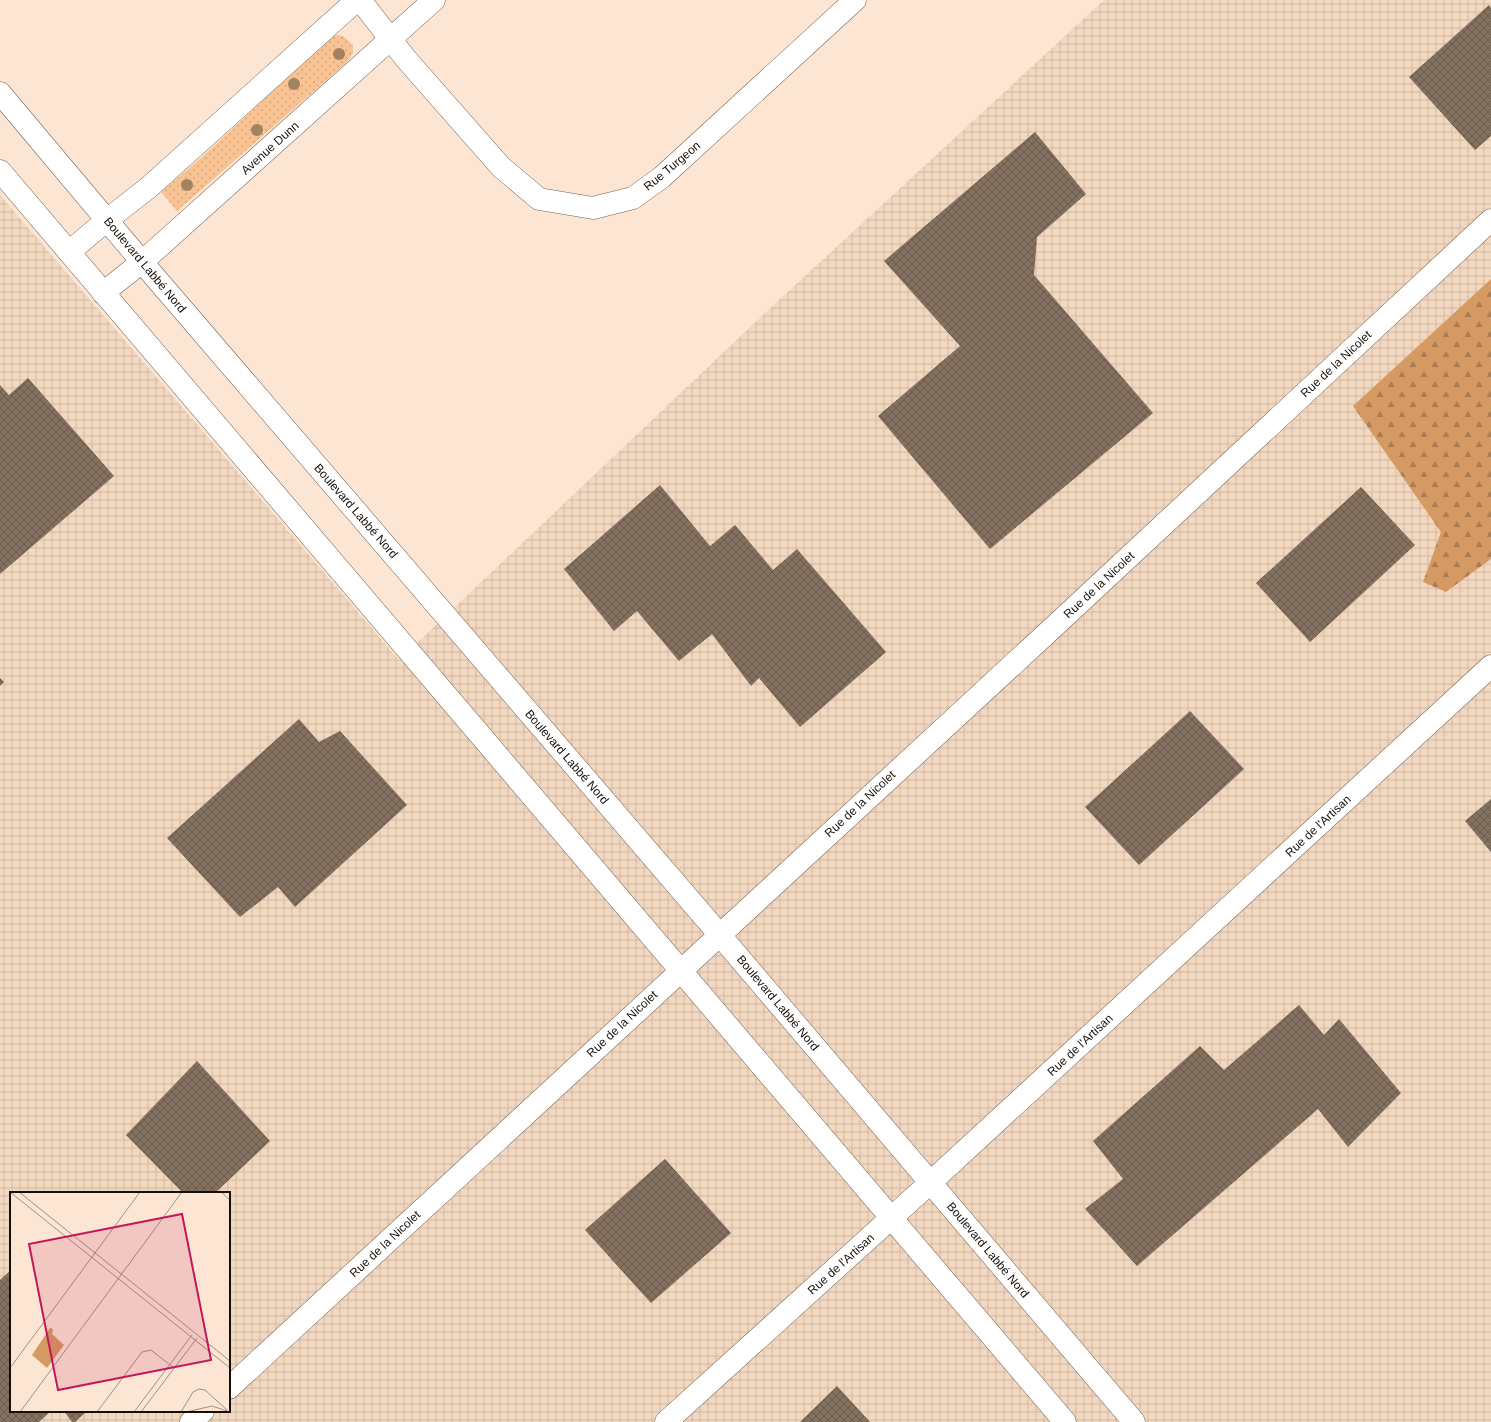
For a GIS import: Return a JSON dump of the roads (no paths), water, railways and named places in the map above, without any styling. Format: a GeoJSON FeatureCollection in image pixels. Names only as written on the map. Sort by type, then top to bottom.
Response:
{"type":"FeatureCollection","features":[{"type":"Feature","properties":{"kind":"street"},"geometry":{"type":"LineString","coordinates":[[69,252],[148,188],[357,0]]}},
{"type":"Feature","properties":{"kind":"street","name":"Rue Turgeon"},"geometry":{"type":"LineString","coordinates":[[360,0],[391,40],[502,167],[539,199],[593,208],[633,198],[662,177],[855,0]]}},
{"type":"Feature","properties":{"kind":"street","name":"Avenue Dunn"},"geometry":{"type":"LineString","coordinates":[[103,293],[142,262],[434,0]]}},
{"type":"Feature","properties":{"kind":"street","name":"Boulevard Labbé Nord"},"geometry":{"type":"LineString","coordinates":[[0,93],[142,262],[719,934],[1134,1422]]}},
{"type":"Feature","properties":{"kind":"street"},"geometry":{"type":"LineString","coordinates":[[0,171],[1064,1422]]}},
{"type":"Feature","properties":{"kind":"street","name":"Rue de la Nicolet"},"geometry":{"type":"LineString","coordinates":[[230,1387],[1491,220]]}},
{"type":"Feature","properties":{"kind":"street","name":"Rue de l'Artisan"},"geometry":{"type":"LineString","coordinates":[[666,1422],[892,1218],[1491,666]]}},
{"type":"Feature","properties":{"kind":"street"},"geometry":{"type":"LineString","coordinates":[[191,1422],[202,1412]]}}]}
